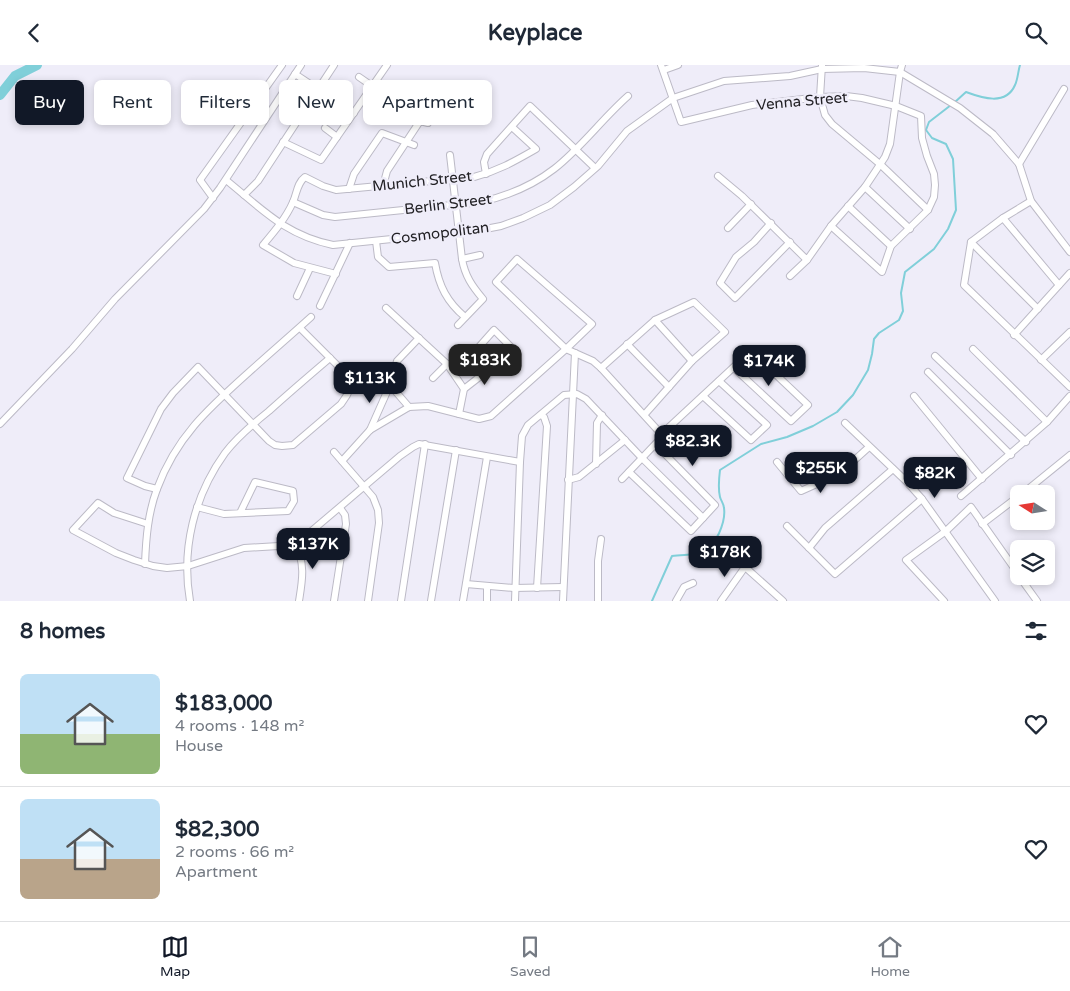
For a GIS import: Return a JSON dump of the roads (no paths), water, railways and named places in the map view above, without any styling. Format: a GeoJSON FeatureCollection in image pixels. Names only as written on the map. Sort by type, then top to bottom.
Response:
{"type":"FeatureCollection","features":[{"type":"Feature","properties":{"kind":"street"},"geometry":{"type":"LineString","coordinates":[[213,198],[200,180],[282,65]]}},
{"type":"Feature","properties":{"kind":"street"},"geometry":{"type":"LineString","coordinates":[[0,424],[72,349],[115,299],[204,209],[226,180],[301,65]]}},
{"type":"Feature","properties":{"kind":"street"},"geometry":{"type":"LineString","coordinates":[[324,80],[334,65]]}},
{"type":"Feature","properties":{"kind":"street"},"geometry":{"type":"LineString","coordinates":[[376,80],[387,65]]}},
{"type":"Feature","properties":{"kind":"street"},"geometry":{"type":"LineString","coordinates":[[673,98],[663,68],[678,65]]}},
{"type":"Feature","properties":{"kind":"street"},"geometry":{"type":"LineString","coordinates":[[822,67],[820,97],[825,115],[832,124],[881,165],[928,210],[891,246],[882,272],[831,226]]}},
{"type":"Feature","properties":{"kind":"street","name":"Cosmopolitan"},"geometry":{"type":"LineString","coordinates":[[226,180],[280,224],[315,241],[333,245],[502,226],[550,205],[595,168],[627,131],[673,98],[724,81],[790,76],[822,67],[901,68],[960,107],[994,134],[1019,164]]}},
{"type":"Feature","properties":{"kind":"street"},"geometry":{"type":"LineString","coordinates":[[790,276],[807,260],[831,226],[865,187],[881,165],[890,144],[901,68]]}},
{"type":"Feature","properties":{"kind":"street"},"geometry":{"type":"LineString","coordinates":[[295,74],[304,80]]}},
{"type":"Feature","properties":{"kind":"street"},"geometry":{"type":"LineString","coordinates":[[359,77],[363,80]]}},
{"type":"Feature","properties":{"kind":"street"},"geometry":{"type":"LineString","coordinates":[[1064,89],[1019,164],[1031,201],[1070,252]]}},
{"type":"Feature","properties":{"kind":"street","name":"Berlin Street"},"geometry":{"type":"LineString","coordinates":[[293,202],[323,215],[335,217],[456,205],[502,197],[519,190],[554,169],[628,96]]}},
{"type":"Feature","properties":{"kind":"street","name":"Venna Street"},"geometry":{"type":"LineString","coordinates":[[673,98],[681,122],[752,105],[820,97],[862,98],[896,106],[921,116],[922,138],[936,185],[934,197],[928,210]]}},
{"type":"Feature","properties":{"kind":"street"},"geometry":{"type":"LineString","coordinates":[[283,142],[321,160],[363,100]]}},
{"type":"Feature","properties":{"kind":"street"},"geometry":{"type":"LineString","coordinates":[[486,174],[484,162],[487,154],[530,106],[595,168]]}},
{"type":"Feature","properties":{"kind":"street"},"geometry":{"type":"LineString","coordinates":[[244,195],[258,181],[294,125]]}},
{"type":"Feature","properties":{"kind":"street"},"geometry":{"type":"LineString","coordinates":[[383,185],[388,171],[417,125]]}},
{"type":"Feature","properties":{"kind":"street","name":"Munich Street"},"geometry":{"type":"LineString","coordinates":[[293,202],[300,181],[305,177],[336,190],[453,179],[486,174],[502,169],[536,149],[512,127]]}},
{"type":"Feature","properties":{"kind":"street"},"geometry":{"type":"LineString","coordinates":[[325,128],[337,137]]}},
{"type":"Feature","properties":{"kind":"street"},"geometry":{"type":"LineString","coordinates":[[348,189],[354,174],[382,133],[414,145]]}},
{"type":"Feature","properties":{"kind":"street"},"geometry":{"type":"LineString","coordinates":[[450,155],[465,274],[483,299],[458,325]]}},
{"type":"Feature","properties":{"kind":"street"},"geometry":{"type":"LineString","coordinates":[[718,176],[750,204],[807,260]]}},
{"type":"Feature","properties":{"kind":"street"},"geometry":{"type":"LineString","coordinates":[[865,187],[910,229]]}},
{"type":"Feature","properties":{"kind":"street"},"geometry":{"type":"LineString","coordinates":[[1031,201],[1003,218],[972,242],[964,285],[1014,335],[1069,383]]}},
{"type":"Feature","properties":{"kind":"street"},"geometry":{"type":"LineString","coordinates":[[293,202],[280,224],[263,245],[294,263],[336,274]]}},
{"type":"Feature","properties":{"kind":"street"},"geometry":{"type":"LineString","coordinates":[[728,228],[750,204]]}},
{"type":"Feature","properties":{"kind":"street"},"geometry":{"type":"LineString","coordinates":[[848,207],[891,246]]}},
{"type":"Feature","properties":{"kind":"street"},"geometry":{"type":"LineString","coordinates":[[1003,218],[1059,285]]}},
{"type":"Feature","properties":{"kind":"street"},"geometry":{"type":"LineString","coordinates":[[770,223],[754,243],[736,257],[720,283],[725,289],[735,298],[790,242]]}},
{"type":"Feature","properties":{"kind":"street"},"geometry":{"type":"LineString","coordinates":[[376,241],[378,257],[389,267],[435,263],[438,278],[445,295],[454,308],[465,317]]}},
{"type":"Feature","properties":{"kind":"street"},"geometry":{"type":"LineString","coordinates":[[972,242],[1038,309]]}},
{"type":"Feature","properties":{"kind":"street"},"geometry":{"type":"LineString","coordinates":[[320,306],[350,243]]}},
{"type":"Feature","properties":{"kind":"street"},"geometry":{"type":"LineString","coordinates":[[462,259],[480,255]]}},
{"type":"Feature","properties":{"kind":"street"},"geometry":{"type":"LineString","coordinates":[[342,461],[370,430],[409,407],[428,406],[479,419],[492,416],[566,349],[592,324],[517,259],[496,282],[566,349],[593,361],[601,367],[663,436]]}},
{"type":"Feature","properties":{"kind":"street"},"geometry":{"type":"LineString","coordinates":[[297,296],[310,268]]}},
{"type":"Feature","properties":{"kind":"street"},"geometry":{"type":"LineString","coordinates":[[1014,335],[1070,273]]}},
{"type":"Feature","properties":{"kind":"street"},"geometry":{"type":"LineString","coordinates":[[601,367],[655,320],[694,302],[725,332],[692,361],[645,414]]}},
{"type":"Feature","properties":{"kind":"street"},"geometry":{"type":"LineString","coordinates":[[386,308],[447,364],[464,389]]}},
{"type":"Feature","properties":{"kind":"street"},"geometry":{"type":"LineString","coordinates":[[145,564],[148,524],[157,489],[186,433],[208,408],[311,317]]}},
{"type":"Feature","properties":{"kind":"street"},"geometry":{"type":"LineString","coordinates":[[655,320],[692,361]]}},
{"type":"Feature","properties":{"kind":"street"},"geometry":{"type":"LineString","coordinates":[[157,489],[127,478],[161,409],[173,393],[198,367],[252,425],[275,445],[293,445],[341,404],[347,395],[350,382],[348,376],[300,327]]}},
{"type":"Feature","properties":{"kind":"street"},"geometry":{"type":"LineString","coordinates":[[459,414],[464,389],[514,350],[494,330],[478,348],[493,366]]}},
{"type":"Feature","properties":{"kind":"street"},"geometry":{"type":"LineString","coordinates":[[1041,360],[1070,332]]}},
{"type":"Feature","properties":{"kind":"street"},"geometry":{"type":"LineString","coordinates":[[370,430],[390,385],[397,361],[419,338]]}},
{"type":"Feature","properties":{"kind":"street"},"geometry":{"type":"LineString","coordinates":[[628,344],[669,387]]}},
{"type":"Feature","properties":{"kind":"street"},"geometry":{"type":"LineString","coordinates":[[973,349],[1047,422]]}},
{"type":"Feature","properties":{"kind":"street"},"geometry":{"type":"LineString","coordinates":[[622,479],[656,445],[667,429],[751,351],[808,405],[791,421],[734,368]]}},
{"type":"Feature","properties":{"kind":"street"},"geometry":{"type":"LineString","coordinates":[[564,601],[563,587],[575,353]]}},
{"type":"Feature","properties":{"kind":"street"},"geometry":{"type":"LineString","coordinates":[[935,356],[1026,442]]}},
{"type":"Feature","properties":{"kind":"street"},"geometry":{"type":"LineString","coordinates":[[190,601],[187,582],[189,536],[197,507],[208,481],[226,452],[252,425],[330,358]]}},
{"type":"Feature","properties":{"kind":"street"},"geometry":{"type":"LineString","coordinates":[[433,378],[447,364]]}},
{"type":"Feature","properties":{"kind":"street"},"geometry":{"type":"LineString","coordinates":[[928,372],[1011,455]]}},
{"type":"Feature","properties":{"kind":"street"},"geometry":{"type":"LineString","coordinates":[[703,396],[751,440],[767,425],[719,381]]}},
{"type":"Feature","properties":{"kind":"street"},"geometry":{"type":"LineString","coordinates":[[390,385],[409,407]]}},
{"type":"Feature","properties":{"kind":"street"},"geometry":{"type":"LineString","coordinates":[[515,601],[520,447],[524,431],[528,425],[564,395],[581,395],[586,399],[703,518]]}},
{"type":"Feature","properties":{"kind":"street"},"geometry":{"type":"LineString","coordinates":[[914,396],[982,479]]}},
{"type":"Feature","properties":{"kind":"street"},"geometry":{"type":"LineString","coordinates":[[961,496],[1026,442],[1070,396]]}},
{"type":"Feature","properties":{"kind":"street"},"geometry":{"type":"LineString","coordinates":[[537,588],[547,426],[544,417],[541,415]]}},
{"type":"Feature","properties":{"kind":"street"},"geometry":{"type":"LineString","coordinates":[[596,464],[597,423],[602,415]]}},
{"type":"Feature","properties":{"kind":"street"},"geometry":{"type":"LineString","coordinates":[[845,423],[922,499],[995,601]]}},
{"type":"Feature","properties":{"kind":"street"},"geometry":{"type":"LineString","coordinates":[[568,481],[579,477],[625,440]]}},
{"type":"Feature","properties":{"kind":"street"},"geometry":{"type":"LineString","coordinates":[[148,524],[120,515],[98,503],[73,530],[116,553],[145,564],[167,568],[188,566],[244,548],[296,545],[413,447],[425,444],[520,462]]}},
{"type":"Feature","properties":{"kind":"street"},"geometry":{"type":"LineString","coordinates":[[402,601],[425,444]]}},
{"type":"Feature","properties":{"kind":"street"},"geometry":{"type":"LineString","coordinates":[[629,472],[691,531],[715,505],[656,445]]}},
{"type":"Feature","properties":{"kind":"street"},"geometry":{"type":"LineString","coordinates":[[777,462],[801,491],[839,474],[869,447]]}},
{"type":"Feature","properties":{"kind":"street"},"geometry":{"type":"LineString","coordinates":[[431,601],[456,450]]}},
{"type":"Feature","properties":{"kind":"street"},"geometry":{"type":"LineString","coordinates":[[334,452],[373,497],[378,510],[379,523],[368,601]]}},
{"type":"Feature","properties":{"kind":"street"},"geometry":{"type":"LineString","coordinates":[[1033,485],[1070,455]]}},
{"type":"Feature","properties":{"kind":"street"},"geometry":{"type":"LineString","coordinates":[[463,601],[487,457]]}},
{"type":"Feature","properties":{"kind":"street"},"geometry":{"type":"LineString","coordinates":[[824,457],[839,474]]}},
{"type":"Feature","properties":{"kind":"street"},"geometry":{"type":"LineString","coordinates":[[809,549],[825,528],[893,469]]}},
{"type":"Feature","properties":{"kind":"street"},"geometry":{"type":"LineString","coordinates":[[197,507],[224,514],[288,511],[294,501],[293,491],[255,482],[240,513]]}},
{"type":"Feature","properties":{"kind":"street"},"geometry":{"type":"LineString","coordinates":[[787,526],[835,574],[922,499]]}},
{"type":"Feature","properties":{"kind":"street"},"geometry":{"type":"LineString","coordinates":[[982,524],[1010,503]]}},
{"type":"Feature","properties":{"kind":"street"},"geometry":{"type":"LineString","coordinates":[[944,601],[906,559],[946,531],[971,507],[1010,563]]}},
{"type":"Feature","properties":{"kind":"street"},"geometry":{"type":"LineString","coordinates":[[334,601],[346,524],[345,515],[340,508]]}},
{"type":"Feature","properties":{"kind":"street"},"geometry":{"type":"LineString","coordinates":[[598,601],[598,561],[601,539]]}},
{"type":"Feature","properties":{"kind":"street"},"geometry":{"type":"LineString","coordinates":[[296,545],[301,555],[303,567],[299,601]]}},
{"type":"Feature","properties":{"kind":"street"},"geometry":{"type":"LineString","coordinates":[[721,601],[746,567],[783,601]]}},
{"type":"Feature","properties":{"kind":"street"},"geometry":{"type":"LineString","coordinates":[[676,601],[684,587],[692,583]]}},
{"type":"Feature","properties":{"kind":"street"},"geometry":{"type":"LineString","coordinates":[[466,584],[514,588],[563,587]]}},
{"type":"Feature","properties":{"kind":"street"},"geometry":{"type":"LineString","coordinates":[[1025,585],[1037,601]]}},
{"type":"Feature","properties":{"kind":"street"},"geometry":{"type":"LineString","coordinates":[[487,587],[487,601]]}},
{"type":"Feature","properties":{"kind":"street"},"geometry":{"type":"LineString","coordinates":[[770,601],[775,595]]}},
{"type":"Feature","properties":{"kind":"waterway"},"geometry":{"type":"LineString","coordinates":[[0,95],[15,76],[37,65]]}},
{"type":"Feature","properties":{"kind":"waterway"},"geometry":{"type":"LineString","coordinates":[[955,102],[966,92],[993,99],[1006,96],[1015,85],[1020,65]]}},
{"type":"Feature","properties":{"kind":"waterway"},"geometry":{"type":"LineString","coordinates":[[652,601],[672,556],[703,552],[716,539],[722,526],[724,514],[719,491],[720,470],[761,444],[787,437],[813,426],[837,412],[853,395],[868,370],[874,339],[879,333],[899,320],[903,311],[901,293],[905,272],[934,249],[948,229],[956,210],[953,159],[946,144],[932,138],[926,130],[929,122],[951,105]]}}]}
